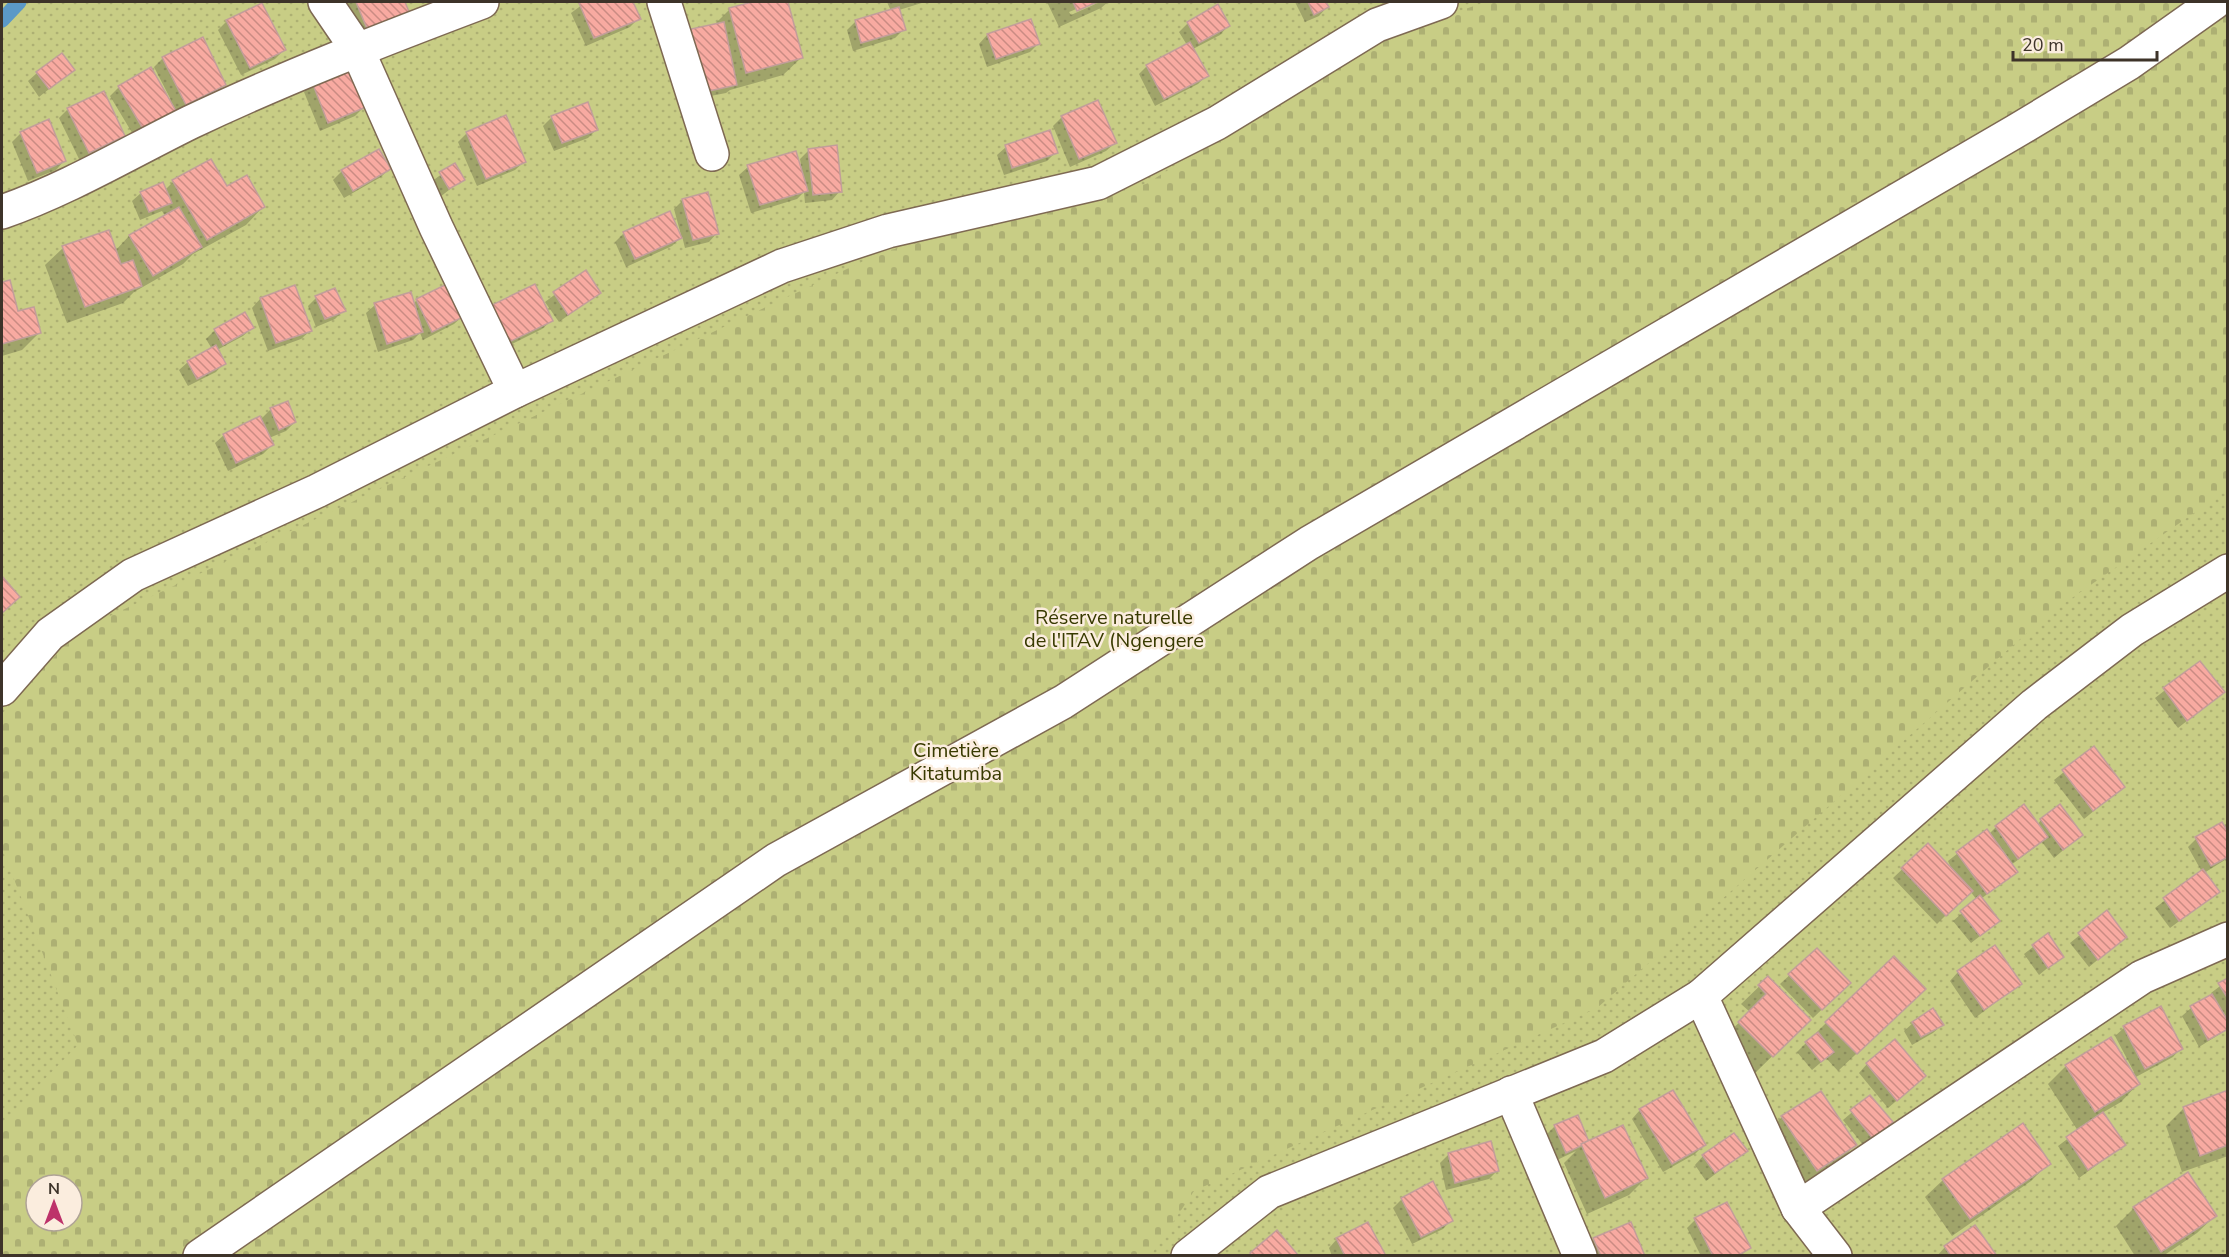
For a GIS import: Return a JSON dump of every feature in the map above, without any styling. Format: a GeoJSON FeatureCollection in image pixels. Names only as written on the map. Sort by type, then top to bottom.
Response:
{"type":"FeatureCollection","features":[{"type":"Feature","properties":{"kind":"street"},"geometry":{"type":"LineString","coordinates":[[325,2],[357,50],[436,227],[515,392]]}},
{"type":"Feature","properties":{"kind":"street"},"geometry":{"type":"LineString","coordinates":[[2,212],[36,200],[192,122],[357,50],[482,2]]}},
{"type":"Feature","properties":{"kind":"street"},"geometry":{"type":"LineString","coordinates":[[664,2],[712,154]]}},
{"type":"Feature","properties":{"kind":"street"},"geometry":{"type":"LineString","coordinates":[[2,689],[50,634],[133,575],[317,492],[515,392],[782,266],[888,231],[1098,183],[1217,123],[1377,25],[1441,2]]}},
{"type":"Feature","properties":{"kind":"street"},"geometry":{"type":"LineString","coordinates":[[200,1256],[776,860],[1063,702],[1309,543],[2016,131],[2129,63],[2215,2]]}},
{"type":"Feature","properties":{"kind":"street"},"geometry":{"type":"LineString","coordinates":[[1188,1256],[1269,1192],[1403,1140],[1604,1056],[1701,996],[2034,705],[2132,630],[2224,581]]}},
{"type":"Feature","properties":{"kind":"street"},"geometry":{"type":"LineString","coordinates":[[1798,1208],[2142,977],[2228,939]]}},
{"type":"Feature","properties":{"kind":"street"},"geometry":{"type":"LineString","coordinates":[[1701,996],[1798,1208],[1834,1256]]}},
{"type":"Feature","properties":{"kind":"street"},"geometry":{"type":"LineString","coordinates":[[1511,1093],[1580,1256]]}},
{"type":"Feature","properties":{"kind":"green space","name":"Cimetière Kitatumba"},"geometry":{"type":"Polygon","coordinates":[[[2,2],[2227,2],[2227,1255],[2,1256],[2,2]]]}},
{"type":"Feature","properties":{"kind":"green space","name":"Cimetière Kitatumba"},"geometry":{"type":"Polygon","coordinates":[[[1486,2],[2227,2],[2227,490],[2049,614],[1597,1008],[1194,1191],[1151,1255],[2,1255],[2,1123],[78,1045],[2,848],[2,714],[78,631],[883,252],[1146,184],[1379,38],[1486,2]]]}},
{"type":"Feature","properties":{"kind":"building"},"geometry":{"type":"Polygon","coordinates":[[[356,2],[405,2],[410,14],[368,31],[356,2]]]}},
{"type":"Feature","properties":{"kind":"building"},"geometry":{"type":"Polygon","coordinates":[[[633,2],[641,19],[594,38],[579,3],[633,2]]]}},
{"type":"Feature","properties":{"kind":"building"},"geometry":{"type":"Polygon","coordinates":[[[752,2],[788,2],[803,58],[746,73],[729,8],[752,2]]]}},
{"type":"Feature","properties":{"kind":"building"},"geometry":{"type":"Polygon","coordinates":[[[1073,2],[1097,2],[1077,11],[1073,2]]]}},
{"type":"Feature","properties":{"kind":"building"},"geometry":{"type":"Polygon","coordinates":[[[1308,2],[1326,2],[1329,7],[1314,15],[1308,2]]]}},
{"type":"Feature","properties":{"kind":"building"},"geometry":{"type":"Polygon","coordinates":[[[262,3],[286,50],[250,68],[226,20],[262,3]]]}},
{"type":"Feature","properties":{"kind":"building"},"geometry":{"type":"Polygon","coordinates":[[[1218,4],[1230,26],[1199,43],[1187,22],[1218,4]]]}},
{"type":"Feature","properties":{"kind":"building"},"geometry":{"type":"Polygon","coordinates":[[[899,7],[906,30],[861,43],[855,20],[899,7]]]}},
{"type":"Feature","properties":{"kind":"building"},"geometry":{"type":"Polygon","coordinates":[[[1031,19],[1040,44],[996,59],[987,34],[1031,19]]]}},
{"type":"Feature","properties":{"kind":"building"},"geometry":{"type":"Polygon","coordinates":[[[724,22],[737,85],[704,92],[691,29],[724,22]]]}},
{"type":"Feature","properties":{"kind":"building"},"geometry":{"type":"Polygon","coordinates":[[[203,37],[226,85],[186,105],[162,57],[203,37]]]}},
{"type":"Feature","properties":{"kind":"building"},"geometry":{"type":"Polygon","coordinates":[[[1190,42],[1209,76],[1164,99],[1146,65],[1190,42]]]}},
{"type":"Feature","properties":{"kind":"building"},"geometry":{"type":"Polygon","coordinates":[[[62,53],[75,70],[49,89],[36,72],[62,53]]]}},
{"type":"Feature","properties":{"kind":"building"},"geometry":{"type":"Polygon","coordinates":[[[151,67],[176,111],[143,129],[118,86],[151,67]]]}},
{"type":"Feature","properties":{"kind":"building"},"geometry":{"type":"Polygon","coordinates":[[[349,67],[366,107],[328,123],[312,82],[349,67]]]}},
{"type":"Feature","properties":{"kind":"building"},"geometry":{"type":"Polygon","coordinates":[[[104,91],[125,136],[89,153],[67,108],[104,91]]]}},
{"type":"Feature","properties":{"kind":"building"},"geometry":{"type":"Polygon","coordinates":[[[1098,100],[1117,143],[1079,159],[1061,116],[1098,100]]]}},
{"type":"Feature","properties":{"kind":"building"},"geometry":{"type":"Polygon","coordinates":[[[588,102],[598,130],[562,143],[551,116],[588,102]]]}},
{"type":"Feature","properties":{"kind":"building"},"geometry":{"type":"Polygon","coordinates":[[[506,115],[526,162],[486,179],[466,132],[506,115]]]}},
{"type":"Feature","properties":{"kind":"building"},"geometry":{"type":"Polygon","coordinates":[[[49,119],[66,161],[37,173],[20,132],[49,119]]]}},
{"type":"Feature","properties":{"kind":"building"},"geometry":{"type":"Polygon","coordinates":[[[1050,130],[1058,153],[1012,168],[1005,145],[1050,130]]]}},
{"type":"Feature","properties":{"kind":"building"},"geometry":{"type":"Polygon","coordinates":[[[837,145],[842,192],[813,195],[808,149],[837,145]]]}},
{"type":"Feature","properties":{"kind":"building"},"geometry":{"type":"Polygon","coordinates":[[[379,149],[391,169],[353,191],[341,170],[379,149]]]}},
{"type":"Feature","properties":{"kind":"building"},"geometry":{"type":"Polygon","coordinates":[[[796,151],[808,191],[760,205],[747,165],[796,151]]]}},
{"type":"Feature","properties":{"kind":"building"},"geometry":{"type":"Polygon","coordinates":[[[211,159],[227,186],[247,175],[265,207],[207,240],[172,180],[211,159]]]}},
{"type":"Feature","properties":{"kind":"building"},"geometry":{"type":"Polygon","coordinates":[[[455,163],[465,180],[449,189],[439,172],[455,163]]]}},
{"type":"Feature","properties":{"kind":"building"},"geometry":{"type":"Polygon","coordinates":[[[163,182],[172,203],[149,212],[140,192],[163,182]]]}},
{"type":"Feature","properties":{"kind":"building"},"geometry":{"type":"Polygon","coordinates":[[[708,192],[719,234],[693,240],[682,199],[708,192]]]}},
{"type":"Feature","properties":{"kind":"building"},"geometry":{"type":"Polygon","coordinates":[[[179,207],[202,247],[153,276],[129,235],[179,207]]]}},
{"type":"Feature","properties":{"kind":"building"},"geometry":{"type":"Polygon","coordinates":[[[670,211],[682,238],[635,259],[623,232],[670,211]]]}},
{"type":"Feature","properties":{"kind":"building"},"geometry":{"type":"Polygon","coordinates":[[[109,230],[121,264],[133,260],[142,286],[85,307],[62,246],[109,230]]]}},
{"type":"Feature","properties":{"kind":"building"},"geometry":{"type":"Polygon","coordinates":[[[586,270],[601,293],[568,315],[553,292],[586,270]]]}},
{"type":"Feature","properties":{"kind":"building"},"geometry":{"type":"Polygon","coordinates":[[[10,280],[18,311],[34,307],[41,333],[2,344],[2,282],[10,280]]]}},
{"type":"Feature","properties":{"kind":"building"},"geometry":{"type":"Polygon","coordinates":[[[449,283],[465,316],[432,332],[416,299],[449,283]]]}},
{"type":"Feature","properties":{"kind":"building"},"geometry":{"type":"Polygon","coordinates":[[[535,284],[553,321],[507,343],[490,306],[535,284]]]}},
{"type":"Feature","properties":{"kind":"building"},"geometry":{"type":"Polygon","coordinates":[[[295,285],[312,331],[276,343],[260,298],[295,285]]]}},
{"type":"Feature","properties":{"kind":"building"},"geometry":{"type":"Polygon","coordinates":[[[335,288],[346,311],[325,319],[315,296],[335,288]]]}},
{"type":"Feature","properties":{"kind":"building"},"geometry":{"type":"Polygon","coordinates":[[[411,292],[423,332],[387,344],[374,303],[411,292]]]}},
{"type":"Feature","properties":{"kind":"building"},"geometry":{"type":"Polygon","coordinates":[[[245,312],[254,328],[223,345],[214,329],[245,312]]]}},
{"type":"Feature","properties":{"kind":"building"},"geometry":{"type":"Polygon","coordinates":[[[216,345],[226,364],[197,379],[187,361],[216,345]]]}},
{"type":"Feature","properties":{"kind":"building"},"geometry":{"type":"Polygon","coordinates":[[[288,401],[296,422],[279,430],[270,408],[288,401]]]}},
{"type":"Feature","properties":{"kind":"building"},"geometry":{"type":"Polygon","coordinates":[[[260,416],[274,445],[236,463],[223,434],[260,416]]]}},
{"type":"Feature","properties":{"kind":"building"},"geometry":{"type":"Polygon","coordinates":[[[2,576],[20,597],[2,613],[2,576]]]}},
{"type":"Feature","properties":{"kind":"building"},"geometry":{"type":"Polygon","coordinates":[[[2200,661],[2225,692],[2187,721],[2163,688],[2200,661]]]}},
{"type":"Feature","properties":{"kind":"building"},"geometry":{"type":"Polygon","coordinates":[[[2094,746],[2125,787],[2093,811],[2062,770],[2094,746]]]}},
{"type":"Feature","properties":{"kind":"building"},"geometry":{"type":"Polygon","coordinates":[[[2024,804],[2048,837],[2018,859],[1995,826],[2024,804]]]}},
{"type":"Feature","properties":{"kind":"building"},"geometry":{"type":"Polygon","coordinates":[[[2060,804],[2083,835],[2063,850],[2040,819],[2060,804]]]}},
{"type":"Feature","properties":{"kind":"building"},"geometry":{"type":"Polygon","coordinates":[[[2222,822],[2228,832],[2228,857],[2211,866],[2195,837],[2222,822]]]}},
{"type":"Feature","properties":{"kind":"building"},"geometry":{"type":"Polygon","coordinates":[[[1987,829],[2018,872],[1987,894],[1956,852],[1987,829]]]}},
{"type":"Feature","properties":{"kind":"building"},"geometry":{"type":"Polygon","coordinates":[[[1928,843],[1973,891],[1946,916],[1901,868],[1928,843]]]}},
{"type":"Feature","properties":{"kind":"building"},"geometry":{"type":"Polygon","coordinates":[[[2203,869],[2220,892],[2179,921],[2163,898],[2203,869]]]}},
{"type":"Feature","properties":{"kind":"building"},"geometry":{"type":"Polygon","coordinates":[[[1980,895],[2000,921],[1980,936],[1960,911],[1980,895]]]}},
{"type":"Feature","properties":{"kind":"building"},"geometry":{"type":"Polygon","coordinates":[[[2107,910],[2127,937],[2098,960],[2078,933],[2107,910]]]}},
{"type":"Feature","properties":{"kind":"building"},"geometry":{"type":"Polygon","coordinates":[[[2048,933],[2064,957],[2048,968],[2032,945],[2048,933]]]}},
{"type":"Feature","properties":{"kind":"building"},"geometry":{"type":"Polygon","coordinates":[[[1995,945],[2022,984],[1984,1010],[1957,971],[1995,945]]]}},
{"type":"Feature","properties":{"kind":"building"},"geometry":{"type":"Polygon","coordinates":[[[1817,948],[1851,983],[1822,1010],[1788,974],[1817,948]]]}},
{"type":"Feature","properties":{"kind":"building"},"geometry":{"type":"Polygon","coordinates":[[[1894,956],[1926,989],[1857,1054],[1825,1022],[1894,956]]]}},
{"type":"Feature","properties":{"kind":"building"},"geometry":{"type":"Polygon","coordinates":[[[1768,976],[1811,1020],[1773,1057],[1738,1022],[1766,994],[1758,985],[1768,976]]]}},
{"type":"Feature","properties":{"kind":"building"},"geometry":{"type":"Polygon","coordinates":[[[2228,978],[2228,999],[2218,983],[2228,978]]]}},
{"type":"Feature","properties":{"kind":"building"},"geometry":{"type":"Polygon","coordinates":[[[2212,994],[2228,1021],[2228,1029],[2208,1040],[2190,1006],[2212,994]]]}},
{"type":"Feature","properties":{"kind":"building"},"geometry":{"type":"Polygon","coordinates":[[[2161,1006],[2183,1049],[2145,1069],[2123,1026],[2161,1006]]]}},
{"type":"Feature","properties":{"kind":"building"},"geometry":{"type":"Polygon","coordinates":[[[1933,1008],[1944,1025],[1921,1037],[1912,1022],[1933,1008]]]}},
{"type":"Feature","properties":{"kind":"building"},"geometry":{"type":"Polygon","coordinates":[[[1818,1032],[1834,1052],[1821,1062],[1805,1042],[1818,1032]]]}},
{"type":"Feature","properties":{"kind":"building"},"geometry":{"type":"Polygon","coordinates":[[[2111,1037],[2140,1084],[2095,1112],[2065,1065],[2111,1037]]]}},
{"type":"Feature","properties":{"kind":"building"},"geometry":{"type":"Polygon","coordinates":[[[1895,1039],[1926,1076],[1897,1101],[1866,1063],[1895,1039]]]}},
{"type":"Feature","properties":{"kind":"building"},"geometry":{"type":"Polygon","coordinates":[[[1673,1090],[1706,1145],[1672,1164],[1639,1109],[1673,1090]]]}},
{"type":"Feature","properties":{"kind":"building"},"geometry":{"type":"Polygon","coordinates":[[[2228,1090],[2228,1145],[2200,1156],[2183,1107],[2228,1090]]]}},
{"type":"Feature","properties":{"kind":"building"},"geometry":{"type":"Polygon","coordinates":[[[1821,1091],[1857,1145],[1817,1171],[1781,1116],[1821,1091]]]}},
{"type":"Feature","properties":{"kind":"building"},"geometry":{"type":"Polygon","coordinates":[[[1870,1095],[1893,1122],[1873,1139],[1850,1110],[1870,1095]]]}},
{"type":"Feature","properties":{"kind":"building"},"geometry":{"type":"Polygon","coordinates":[[[2103,1112],[2126,1145],[2088,1170],[2066,1137],[2103,1112]]]}},
{"type":"Feature","properties":{"kind":"building"},"geometry":{"type":"Polygon","coordinates":[[[1578,1115],[1589,1142],[1566,1153],[1554,1125],[1578,1115]]]}},
{"type":"Feature","properties":{"kind":"building"},"geometry":{"type":"Polygon","coordinates":[[[2023,1123],[2051,1164],[1970,1219],[1942,1179],[2023,1123]]]}},
{"type":"Feature","properties":{"kind":"building"},"geometry":{"type":"Polygon","coordinates":[[[1623,1125],[1648,1178],[1605,1198],[1581,1144],[1623,1125]]]}},
{"type":"Feature","properties":{"kind":"building"},"geometry":{"type":"Polygon","coordinates":[[[1734,1133],[1748,1151],[1715,1173],[1702,1155],[1734,1133]]]}},
{"type":"Feature","properties":{"kind":"building"},"geometry":{"type":"Polygon","coordinates":[[[1491,1141],[1499,1171],[1455,1183],[1448,1153],[1491,1141]]]}},
{"type":"Feature","properties":{"kind":"building"},"geometry":{"type":"Polygon","coordinates":[[[2188,1172],[2217,1216],[2161,1252],[2133,1207],[2188,1172]]]}},
{"type":"Feature","properties":{"kind":"building"},"geometry":{"type":"Polygon","coordinates":[[[1433,1181],[1453,1221],[1421,1237],[1401,1198],[1433,1181]]]}},
{"type":"Feature","properties":{"kind":"building"},"geometry":{"type":"Polygon","coordinates":[[[1727,1202],[1751,1248],[1737,1256],[1713,1256],[1694,1218],[1727,1202]]]}},
{"type":"Feature","properties":{"kind":"building"},"geometry":{"type":"Polygon","coordinates":[[[1368,1222],[1386,1256],[1345,1256],[1336,1238],[1368,1222]]]}},
{"type":"Feature","properties":{"kind":"building"},"geometry":{"type":"Polygon","coordinates":[[[1631,1222],[1645,1256],[1601,1256],[1593,1238],[1631,1222]]]}},
{"type":"Feature","properties":{"kind":"building"},"geometry":{"type":"Polygon","coordinates":[[[1975,1225],[1997,1256],[1951,1256],[1944,1246],[1975,1225]]]}},
{"type":"Feature","properties":{"kind":"building"},"geometry":{"type":"Polygon","coordinates":[[[1277,1230],[1298,1255],[1252,1256],[1250,1253],[1277,1230]]]}},
{"type":"Feature","properties":{"kind":"waterway"},"geometry":{"type":"LineString","coordinates":[[2,20],[19,2]]}},
{"type":"Feature","properties":{"kind":"park label","name":"Réserve naturelle de l'ITAV (Ngengere"},"geometry":{"type":"Point","coordinates":[1114,628]}}]}
